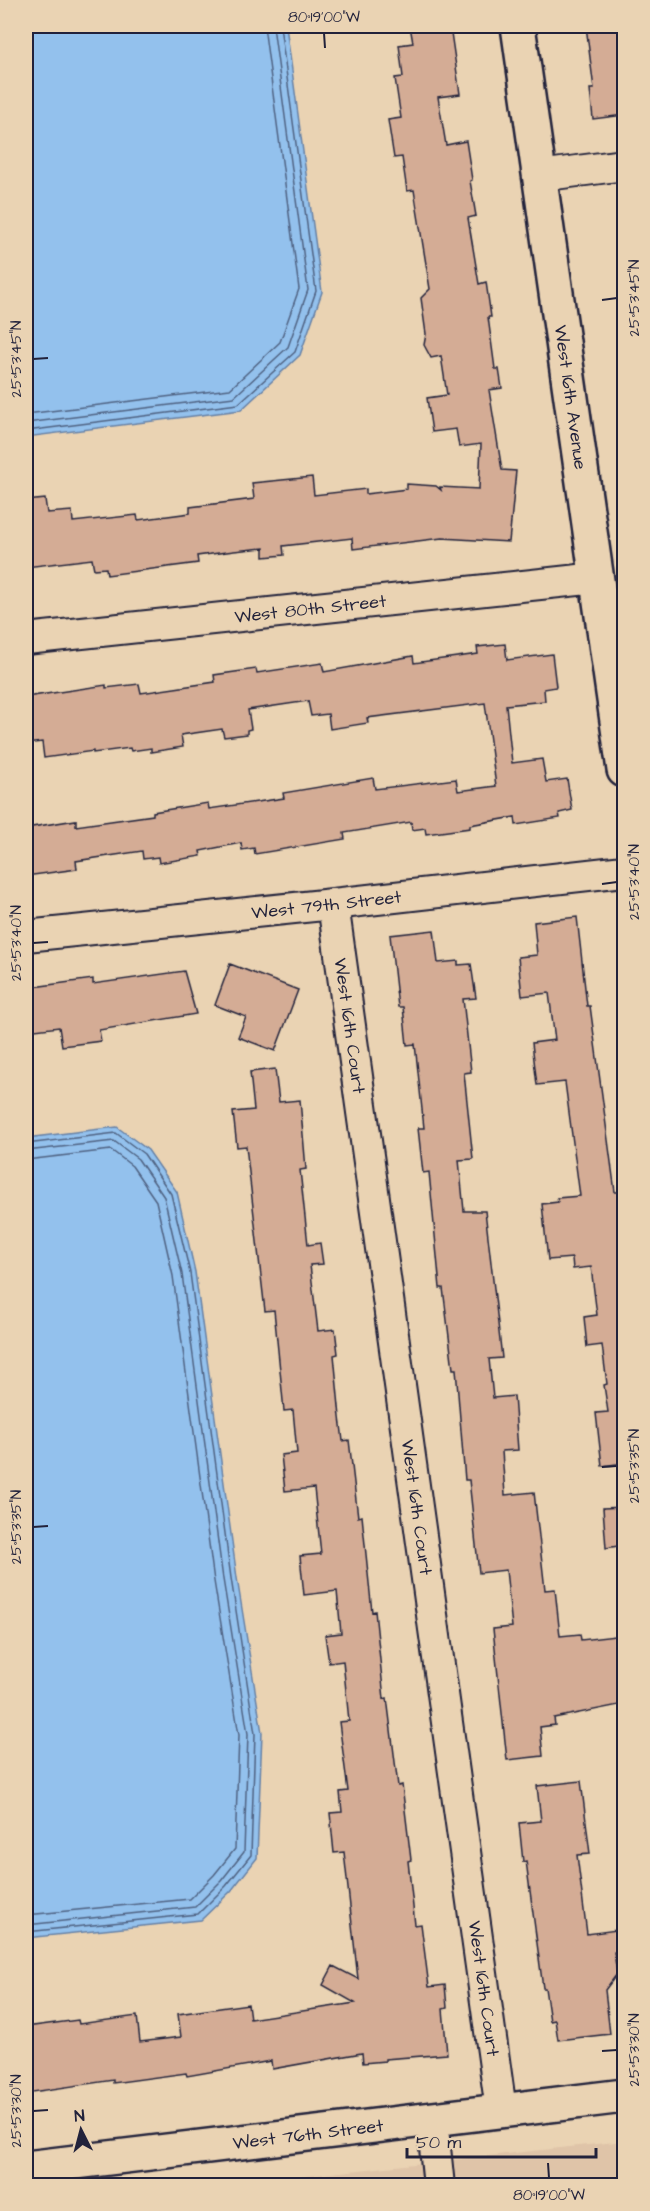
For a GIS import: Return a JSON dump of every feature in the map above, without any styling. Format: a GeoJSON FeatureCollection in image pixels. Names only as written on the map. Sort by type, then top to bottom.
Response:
{"type":"FeatureCollection","features":[{"type":"Feature","properties":{"kind":"street","name":"West 16th Avenue"},"geometry":{"type":"LineString","coordinates":[[518,26],[624,770]]}},
{"type":"Feature","properties":{"kind":"street"},"geometry":{"type":"LineString","coordinates":[[538,176],[624,165]]}},
{"type":"Feature","properties":{"kind":"street","name":"West 80th Street"},"geometry":{"type":"LineString","coordinates":[[26,639],[597,578]]}},
{"type":"Feature","properties":{"kind":"street","name":"West 79th Street"},"geometry":{"type":"LineString","coordinates":[[26,936],[624,871]]}},
{"type":"Feature","properties":{"kind":"street","name":"West 16th Court"},"geometry":{"type":"LineString","coordinates":[[333,904],[501,2110]]}},
{"type":"Feature","properties":{"kind":"street","name":"West 76th Street"},"geometry":{"type":"LineString","coordinates":[[26,2168],[65,2175],[432,2119],[624,2096]]}},
{"type":"Feature","properties":{"kind":"street"},"geometry":{"type":"LineString","coordinates":[[432,2119],[439,2186]]}},
{"type":"Feature","properties":{"kind":"shaded area"},"geometry":{"type":"Polygon","coordinates":[[[624,2141],[624,2185],[223,2185],[624,2141]]]}},
{"type":"Feature","properties":{"kind":"water"},"geometry":{"type":"Polygon","coordinates":[[[26,26],[286,26],[322,292],[300,355],[241,410],[26,437],[26,26]]]}},
{"type":"Feature","properties":{"kind":"water"},"geometry":{"type":"Polygon","coordinates":[[[117,1127],[148,1150],[177,1192],[195,1272],[237,1578],[262,1733],[257,1858],[231,1891],[201,1920],[26,1938],[26,1138],[117,1127]]]}},
{"type":"Feature","properties":{"kind":"building"},"geometry":{"type":"Polygon","coordinates":[[[410,26],[450,26],[460,94],[438,97],[446,145],[466,141],[476,216],[468,218],[479,284],[486,282],[495,369],[499,369],[502,388],[489,390],[502,470],[516,471],[509,542],[442,538],[353,549],[352,538],[283,546],[284,555],[264,557],[264,548],[234,551],[197,556],[198,563],[107,575],[106,568],[94,569],[92,559],[26,567],[26,501],[45,499],[47,513],[72,511],[73,522],[137,515],[138,520],[190,513],[190,507],[254,499],[252,483],[312,477],[314,495],[366,489],[366,494],[407,489],[407,484],[436,486],[441,490],[440,487],[479,489],[481,444],[459,447],[456,429],[432,432],[427,398],[447,395],[441,356],[431,358],[424,345],[426,334],[421,298],[430,289],[414,190],[407,191],[402,157],[394,158],[388,120],[401,118],[395,78],[403,77],[399,45],[413,43],[410,26]]]}},
{"type":"Feature","properties":{"kind":"building"},"geometry":{"type":"Polygon","coordinates":[[[586,26],[624,26],[624,115],[593,119],[590,89],[594,89],[586,26]]]}},
{"type":"Feature","properties":{"kind":"building"},"geometry":{"type":"Polygon","coordinates":[[[505,644],[507,660],[552,654],[556,687],[544,689],[545,701],[506,705],[512,763],[542,759],[546,782],[567,779],[572,810],[559,813],[560,818],[516,825],[515,817],[470,825],[470,828],[426,834],[425,828],[412,830],[411,822],[344,833],[345,839],[255,854],[254,848],[242,850],[241,843],[200,851],[201,856],[159,863],[158,857],[143,859],[142,851],[76,861],[77,869],[26,876],[26,828],[76,820],[76,826],[153,815],[153,812],[208,803],[209,809],[284,798],[283,793],[373,778],[375,789],[456,779],[458,791],[496,786],[485,703],[367,718],[368,723],[330,729],[328,714],[311,716],[308,701],[248,710],[251,729],[247,730],[247,734],[224,737],[222,729],[181,735],[183,747],[151,752],[151,748],[131,751],[130,748],[44,758],[42,742],[26,744],[26,697],[106,685],[106,688],[139,684],[141,693],[215,682],[214,675],[256,669],[257,673],[322,663],[324,672],[413,656],[414,663],[478,654],[477,647],[505,644]]]}},
{"type":"Feature","properties":{"kind":"building"},"geometry":{"type":"Polygon","coordinates":[[[577,917],[587,1006],[590,1006],[615,1192],[619,1192],[624,1238],[624,1463],[602,1466],[596,1413],[608,1412],[604,1385],[607,1384],[602,1345],[587,1347],[584,1317],[597,1315],[591,1267],[573,1269],[572,1258],[548,1260],[542,1204],[558,1202],[557,1198],[580,1196],[565,1082],[537,1085],[532,1043],[555,1040],[549,993],[522,996],[518,957],[537,955],[534,922],[577,917]]]}},
{"type":"Feature","properties":{"kind":"building"},"geometry":{"type":"Polygon","coordinates":[[[434,930],[438,963],[458,961],[458,965],[471,964],[476,998],[463,999],[471,1072],[464,1073],[473,1159],[459,1160],[464,1211],[485,1211],[502,1358],[489,1359],[493,1398],[514,1396],[518,1450],[502,1451],[505,1495],[534,1492],[545,1590],[555,1589],[560,1636],[580,1634],[581,1640],[624,1635],[624,1704],[554,1718],[555,1725],[540,1727],[543,1756],[507,1760],[493,1629],[512,1627],[506,1570],[479,1573],[469,1480],[465,1480],[456,1369],[453,1369],[443,1288],[440,1288],[429,1172],[423,1173],[418,1128],[424,1128],[415,1044],[407,1045],[403,1007],[398,1007],[390,935],[434,930]]]}},
{"type":"Feature","properties":{"kind":"building"},"geometry":{"type":"Polygon","coordinates":[[[230,964],[298,990],[275,1051],[238,1037],[246,1017],[215,1005],[230,964]]]}},
{"type":"Feature","properties":{"kind":"building"},"geometry":{"type":"Polygon","coordinates":[[[184,971],[196,1014],[99,1030],[101,1041],[62,1046],[59,1027],[27,1031],[26,988],[93,979],[93,984],[184,971]]]}},
{"type":"Feature","properties":{"kind":"building"},"geometry":{"type":"Polygon","coordinates":[[[275,1069],[279,1102],[300,1100],[306,1169],[300,1170],[308,1245],[320,1243],[323,1264],[310,1265],[318,1331],[335,1329],[338,1354],[334,1355],[343,1441],[349,1440],[358,1517],[362,1516],[384,1699],[387,1698],[398,1786],[402,1785],[411,1860],[408,1861],[415,1925],[421,1924],[429,1987],[445,1985],[447,2008],[443,2009],[447,2054],[363,2063],[362,2053],[272,2069],[271,2061],[187,2076],[186,2073],[113,2083],[113,2080],[26,2093],[26,2027],[78,2020],[79,2024],[137,2016],[140,2042],[181,2037],[178,2014],[248,2004],[250,2019],[355,2003],[323,1985],[333,1966],[358,1979],[344,1852],[334,1853],[330,1813],[342,1812],[340,1792],[348,1791],[339,1722],[349,1721],[343,1661],[329,1663],[325,1635],[341,1633],[337,1591],[304,1595],[300,1556],[321,1554],[314,1488],[285,1491],[281,1455],[297,1453],[293,1410],[284,1411],[274,1310],[265,1311],[246,1146],[237,1147],[233,1112],[254,1110],[250,1072],[275,1069]]]}},
{"type":"Feature","properties":{"kind":"building"},"geometry":{"type":"Polygon","coordinates":[[[624,1507],[624,1545],[606,1548],[603,1508],[624,1507]]]}},
{"type":"Feature","properties":{"kind":"building"},"geometry":{"type":"Polygon","coordinates":[[[581,1781],[590,1854],[577,1855],[587,1934],[624,1929],[624,1950],[614,1952],[617,1974],[605,1990],[610,2034],[558,2040],[555,2020],[550,2021],[545,1988],[543,1988],[519,1823],[541,1821],[537,1786],[581,1781]]]}}]}
